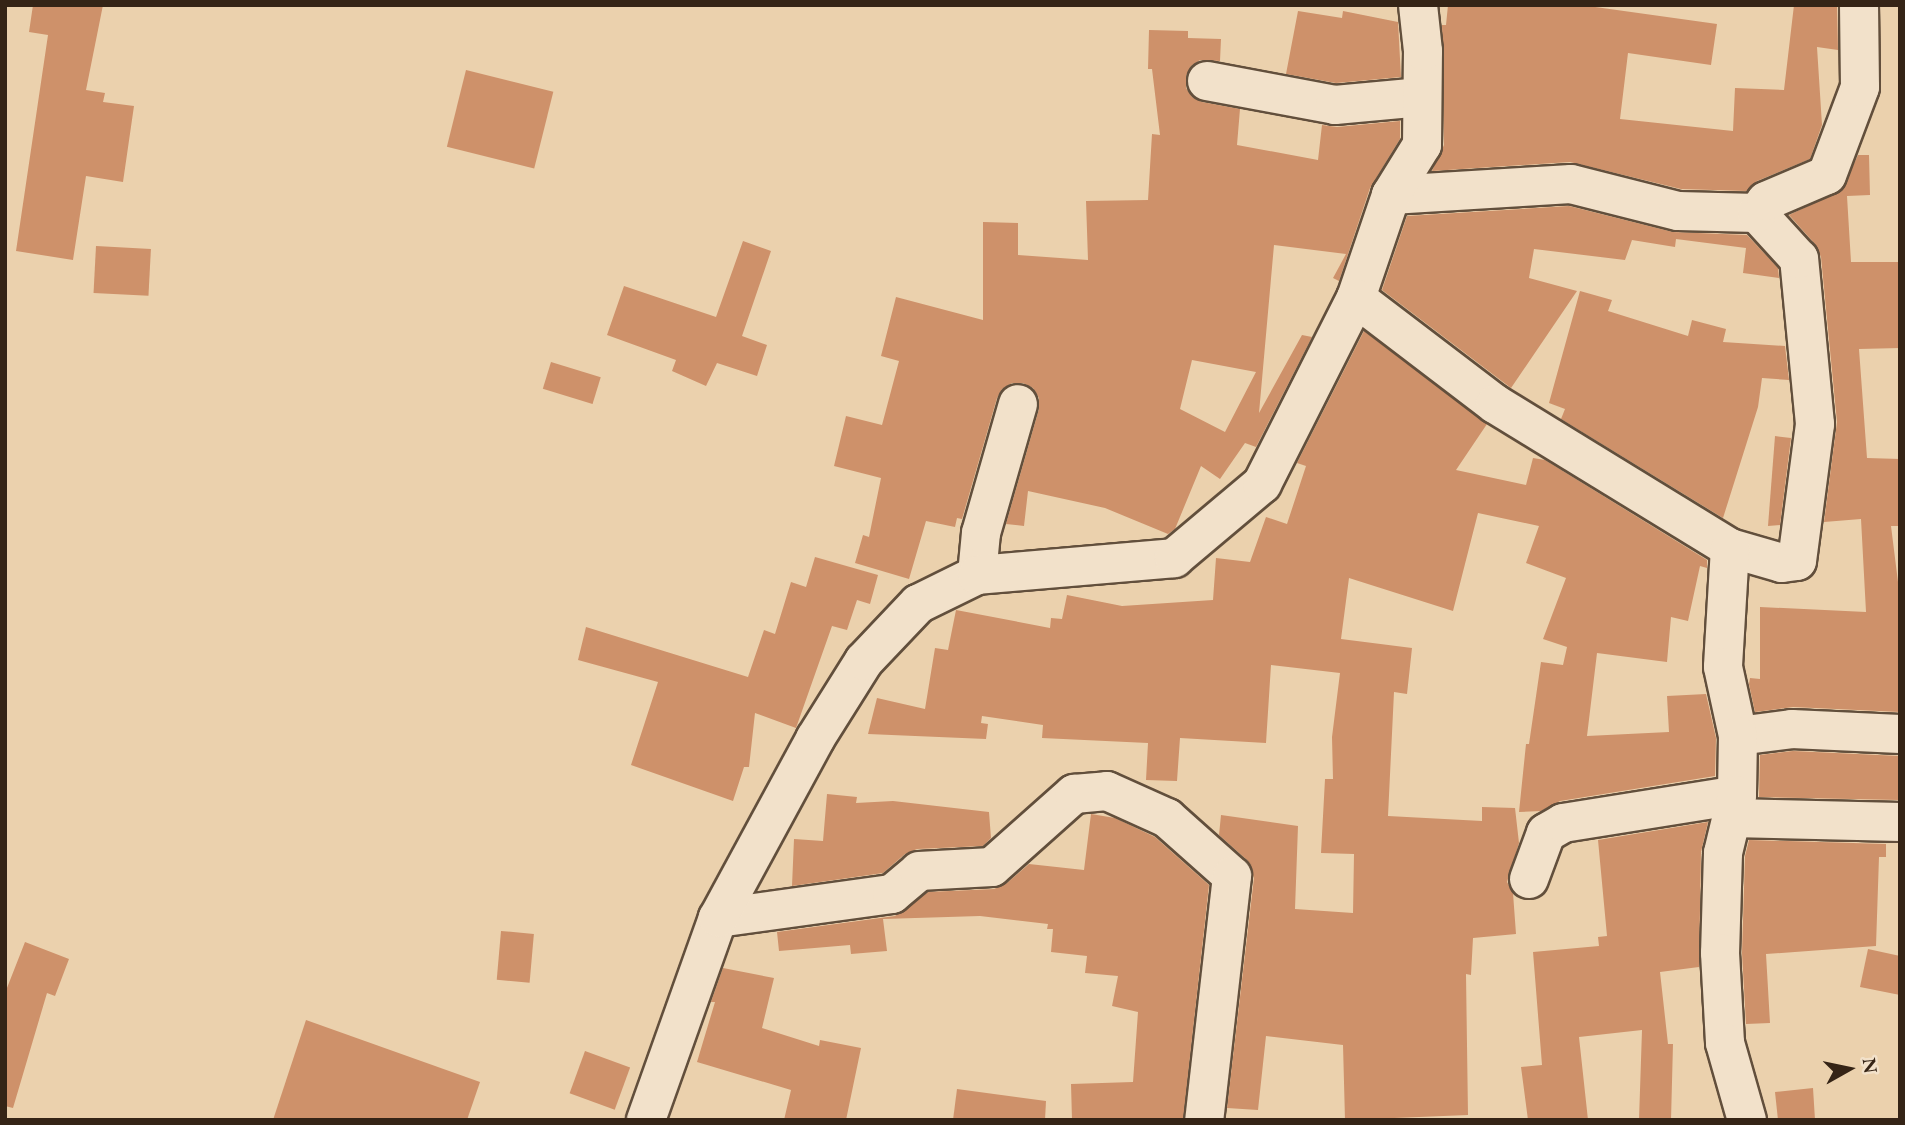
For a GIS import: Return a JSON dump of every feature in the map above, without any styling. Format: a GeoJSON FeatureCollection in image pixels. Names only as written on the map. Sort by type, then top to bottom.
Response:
{"type":"FeatureCollection","features":[{"type":"Feature","properties":{"kind":"street"},"geometry":{"type":"LineString","coordinates":[[646,1120],[718,918],[816,739],[864,661],[918,604],[977,575],[1174,558],[1262,484],[1356,298],[1391,195],[1422,145],[1418,5]]}},
{"type":"Feature","properties":{"kind":"street"},"geometry":{"type":"LineString","coordinates":[[1757,213],[1766,201],[1827,175],[1860,87],[1859,5]]}},
{"type":"Feature","properties":{"kind":"street"},"geometry":{"type":"LineString","coordinates":[[1207,81],[1335,105],[1422,97]]}},
{"type":"Feature","properties":{"kind":"street"},"geometry":{"type":"LineString","coordinates":[[1356,298],[1495,404],[1730,548],[1782,563],[1797,561],[1815,424],[1799,259],[1757,213],[1678,211],[1571,184],[1391,195]]}},
{"type":"Feature","properties":{"kind":"street"},"geometry":{"type":"LineString","coordinates":[[977,575],[981,533],[1018,404]]}},
{"type":"Feature","properties":{"kind":"street"},"geometry":{"type":"LineString","coordinates":[[1730,548],[1723,667],[1738,736],[1735,806],[1723,853],[1720,953],[1725,1043],[1747,1120]]}},
{"type":"Feature","properties":{"kind":"street"},"geometry":{"type":"LineString","coordinates":[[1738,736],[1791,729],[1900,734]]}},
{"type":"Feature","properties":{"kind":"street"},"geometry":{"type":"LineString","coordinates":[[718,918],[892,894],[919,871],[992,867],[1074,794],[1107,791],[1167,818],[1232,876],[1204,1120]]}},
{"type":"Feature","properties":{"kind":"street"},"geometry":{"type":"LineString","coordinates":[[1529,879],[1546,833],[1563,823],[1735,806],[1900,822]]}},
{"type":"Feature","properties":{"kind":"building"},"geometry":{"type":"Polygon","coordinates":[[[33,5],[103,5],[86,90],[105,93],[103,102],[134,106],[123,182],[86,176],[73,260],[16,251],[48,35],[29,32],[33,5]]]}},
{"type":"Feature","properties":{"kind":"building"},"geometry":{"type":"Polygon","coordinates":[[[1448,5],[1581,5],[1717,24],[1711,65],[1628,53],[1620,119],[1733,131],[1735,88],[1784,90],[1794,5],[1837,5],[1838,50],[1817,47],[1822,125],[1810,159],[1757,181],[1746,191],[1681,189],[1570,162],[1432,171],[1444,145],[1442,25],[1446,25],[1448,5]]]}},
{"type":"Feature","properties":{"kind":"building"},"geometry":{"type":"Polygon","coordinates":[[[1298,11],[1342,18],[1343,11],[1398,22],[1401,77],[1336,83],[1286,74],[1298,11]]]}},
{"type":"Feature","properties":{"kind":"building"},"geometry":{"type":"Polygon","coordinates":[[[1149,30],[1188,31],[1188,38],[1221,39],[1220,61],[1200,60],[1191,66],[1186,76],[1186,88],[1192,97],[1202,102],[1240,109],[1237,145],[1318,160],[1322,125],[1337,127],[1400,121],[1400,139],[1370,188],[1339,281],[1333,278],[1346,254],[1274,245],[1259,413],[1302,335],[1312,337],[1256,447],[1245,443],[1220,479],[1201,466],[1175,529],[1168,534],[1105,508],[1028,491],[1024,526],[1006,524],[1039,409],[1039,398],[1033,388],[1023,383],[1012,383],[1002,389],[997,398],[962,519],[957,518],[955,527],[926,521],[909,579],[855,563],[863,535],[869,537],[881,478],[834,466],[846,416],[882,425],[899,361],[881,356],[896,297],[983,320],[983,222],[1018,223],[1018,255],[1088,260],[1086,201],[1148,200],[1152,134],[1160,135],[1152,69],[1148,69],[1149,30]],[[1192,360],[1180,409],[1225,432],[1256,372],[1192,360]]]}},
{"type":"Feature","properties":{"kind":"building"},"geometry":{"type":"Polygon","coordinates":[[[466,70],[553,92],[534,168],[447,147],[466,70]]]}},
{"type":"Feature","properties":{"kind":"building"},"geometry":{"type":"Polygon","coordinates":[[[1858,155],[1869,155],[1870,195],[1847,196],[1851,262],[1900,262],[1900,348],[1859,349],[1867,458],[1900,459],[1900,526],[1891,526],[1900,598],[1900,712],[1793,707],[1755,712],[1749,684],[1750,678],[1760,679],[1760,607],[1866,612],[1861,519],[1824,522],[1837,422],[1821,257],[1815,244],[1789,215],[1842,190],[1858,155]]]}},
{"type":"Feature","properties":{"kind":"building"},"geometry":{"type":"Polygon","coordinates":[[[1569,206],[1673,232],[1747,235],[1778,268],[1779,278],[1743,273],[1746,248],[1676,239],[1675,247],[1632,240],[1625,260],[1534,249],[1529,278],[1577,291],[1511,388],[1382,290],[1407,216],[1569,206]]]}},
{"type":"Feature","properties":{"kind":"building"},"geometry":{"type":"Polygon","coordinates":[[[743,241],[771,251],[742,336],[767,345],[757,376],[717,363],[706,386],[672,371],[676,360],[607,335],[624,286],[716,317],[743,241]]]}},
{"type":"Feature","properties":{"kind":"building"},"geometry":{"type":"Polygon","coordinates":[[[96,246],[151,249],[148,296],[94,293],[96,246]]]}},
{"type":"Feature","properties":{"kind":"building"},"geometry":{"type":"Polygon","coordinates":[[[1580,291],[1612,300],[1608,311],[1688,336],[1692,320],[1726,329],[1723,342],[1785,346],[1789,380],[1762,378],[1758,407],[1723,518],[1561,419],[1565,409],[1549,403],[1580,291]]]}},
{"type":"Feature","properties":{"kind":"building"},"geometry":{"type":"Polygon","coordinates":[[[1364,331],[1487,424],[1456,470],[1526,485],[1533,458],[1545,460],[1707,560],[1707,568],[1700,566],[1688,621],[1671,617],[1667,662],[1597,653],[1587,736],[1669,732],[1667,696],[1706,694],[1716,738],[1715,776],[1560,801],[1541,811],[1519,812],[1526,744],[1529,744],[1541,662],[1563,665],[1567,647],[1543,639],[1566,578],[1526,563],[1539,526],[1478,513],[1453,611],[1349,578],[1341,639],[1412,648],[1407,694],[1394,692],[1388,816],[1482,821],[1482,807],[1515,808],[1519,843],[1507,882],[1513,893],[1516,934],[1473,938],[1471,975],[1466,974],[1468,1115],[1345,1120],[1343,1045],[1266,1036],[1258,1110],[1227,1108],[1254,878],[1247,860],[1219,835],[1221,815],[1298,826],[1295,909],[1353,913],[1354,854],[1321,853],[1325,779],[1333,779],[1332,737],[1340,673],[1271,665],[1266,743],[1180,738],[1177,781],[1146,780],[1148,743],[1042,738],[1043,725],[982,716],[981,723],[988,724],[986,739],[868,734],[877,698],[925,709],[935,648],[948,650],[956,610],[1050,628],[1051,618],[1062,619],[1067,595],[1122,606],[1213,600],[1216,558],[1250,562],[1266,517],[1287,524],[1306,466],[1297,463],[1364,331]]]}},
{"type":"Feature","properties":{"kind":"building"},"geometry":{"type":"Polygon","coordinates":[[[551,362],[601,377],[593,404],[543,389],[551,362]]]}},
{"type":"Feature","properties":{"kind":"building"},"geometry":{"type":"Polygon","coordinates":[[[1775,436],[1791,438],[1780,525],[1768,526],[1775,436]]]}},
{"type":"Feature","properties":{"kind":"building"},"geometry":{"type":"Polygon","coordinates":[[[815,557],[878,575],[870,604],[857,600],[847,630],[832,626],[796,728],[755,713],[749,767],[744,767],[733,801],[631,765],[658,682],[578,660],[586,627],[748,677],[764,630],[775,634],[791,582],[806,587],[815,557]]]}},
{"type":"Feature","properties":{"kind":"building"},"geometry":{"type":"Polygon","coordinates":[[[1793,751],[1900,756],[1900,800],[1759,797],[1760,755],[1793,751]]]}},
{"type":"Feature","properties":{"kind":"building"},"geometry":{"type":"Polygon","coordinates":[[[827,794],[857,797],[856,803],[893,801],[989,812],[991,838],[983,846],[917,849],[905,854],[883,873],[792,886],[794,839],[823,841],[827,794]]]}},
{"type":"Feature","properties":{"kind":"building"},"geometry":{"type":"Polygon","coordinates":[[[1091,814],[1115,818],[1155,837],[1209,885],[1183,1120],[1072,1120],[1071,1084],[1133,1082],[1138,1012],[1112,1006],[1118,976],[1085,973],[1087,956],[1051,952],[1053,929],[1047,929],[1048,924],[980,916],[883,919],[887,951],[851,954],[850,945],[779,951],[777,932],[895,916],[928,892],[994,889],[1007,883],[1029,864],[1084,870],[1091,814]]]}},
{"type":"Feature","properties":{"kind":"building"},"geometry":{"type":"Polygon","coordinates":[[[1708,822],[1701,852],[1699,967],[1660,972],[1668,1044],[1673,1044],[1671,1120],[1639,1120],[1642,1030],[1579,1037],[1588,1120],[1528,1120],[1521,1067],[1542,1065],[1533,952],[1599,946],[1598,937],[1607,936],[1598,840],[1708,822]]]}},
{"type":"Feature","properties":{"kind":"building"},"geometry":{"type":"Polygon","coordinates":[[[1749,840],[1886,844],[1886,857],[1879,857],[1876,946],[1766,954],[1770,1023],[1746,1024],[1742,953],[1745,856],[1749,840]]]}},
{"type":"Feature","properties":{"kind":"building"},"geometry":{"type":"Polygon","coordinates":[[[501,931],[534,934],[530,983],[497,980],[501,931]]]}},
{"type":"Feature","properties":{"kind":"building"},"geometry":{"type":"Polygon","coordinates":[[[25,942],[69,959],[55,996],[47,993],[13,1108],[5,1106],[5,993],[25,942]]]}},
{"type":"Feature","properties":{"kind":"building"},"geometry":{"type":"Polygon","coordinates":[[[1868,949],[1900,956],[1900,995],[1860,987],[1868,949]]]}},
{"type":"Feature","properties":{"kind":"building"},"geometry":{"type":"Polygon","coordinates":[[[723,968],[774,978],[762,1028],[819,1046],[820,1040],[861,1048],[846,1120],[784,1120],[791,1090],[697,1062],[715,1002],[711,1002],[723,968]]]}},
{"type":"Feature","properties":{"kind":"building"},"geometry":{"type":"Polygon","coordinates":[[[306,1020],[480,1082],[467,1120],[273,1120],[306,1020]]]}},
{"type":"Feature","properties":{"kind":"building"},"geometry":{"type":"Polygon","coordinates":[[[585,1051],[630,1067],[615,1110],[570,1093],[585,1051]]]}},
{"type":"Feature","properties":{"kind":"building"},"geometry":{"type":"Polygon","coordinates":[[[1813,1088],[1815,1120],[1778,1120],[1775,1092],[1813,1088]]]}},
{"type":"Feature","properties":{"kind":"building"},"geometry":{"type":"Polygon","coordinates":[[[957,1089],[1046,1101],[1045,1120],[953,1120],[957,1089]]]}}]}
